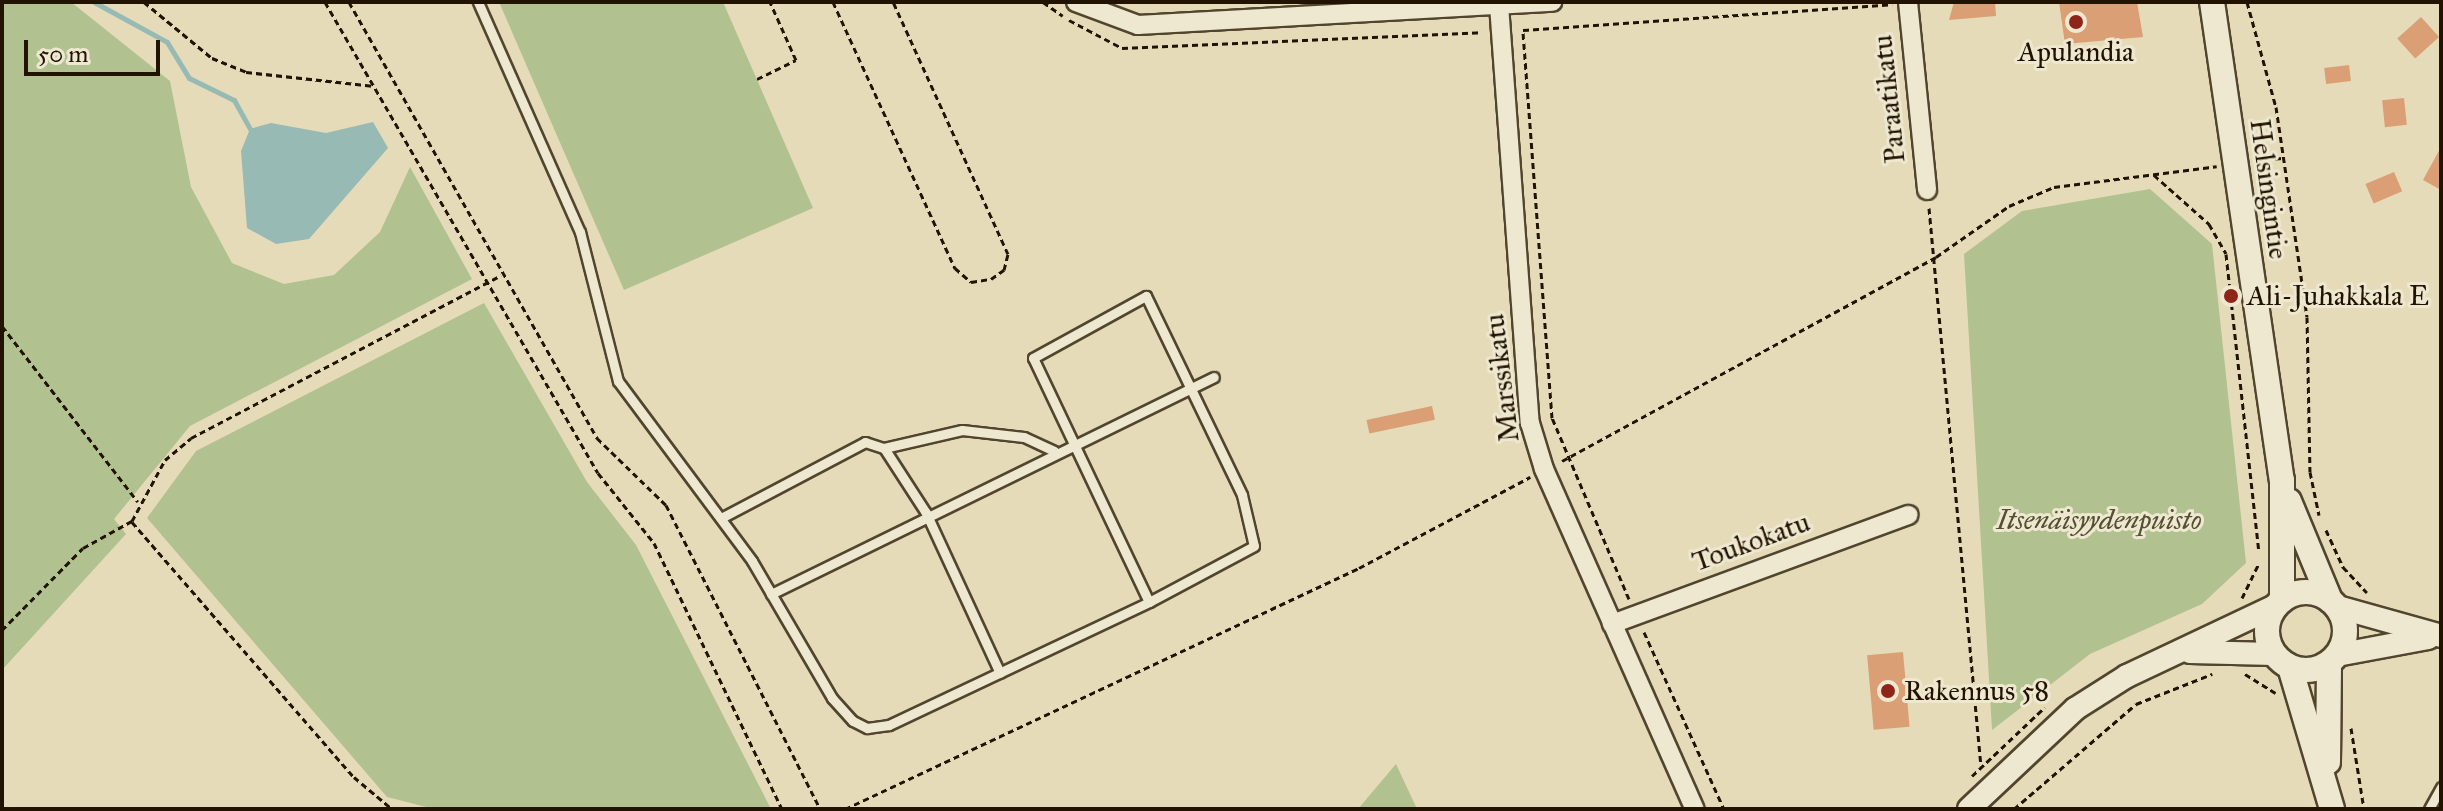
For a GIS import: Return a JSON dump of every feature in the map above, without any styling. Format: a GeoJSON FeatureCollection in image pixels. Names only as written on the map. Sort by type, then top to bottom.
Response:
{"type":"FeatureCollection","features":[{"type":"Feature","properties":{"kind":"main road","name":"Helsingintie"},"geometry":{"type":"LineString","coordinates":[[2212,2],[2282,480],[2278,602]]}},
{"type":"Feature","properties":{"kind":"main road","name":"Helsingintie"},"geometry":{"type":"LineString","coordinates":[[2282,480],[2334,603]]}},
{"type":"Feature","properties":{"kind":"main road"},"geometry":{"type":"LineString","coordinates":[[2328,780],[2333,659],[2345,636],[2334,603],[2311,591],[2278,602],[2266,625],[2303,699],[2328,780],[2332,809]]}},
{"type":"Feature","properties":{"kind":"main road"},"geometry":{"type":"LineString","coordinates":[[2282,661],[2333,659]]}},
{"type":"Feature","properties":{"kind":"street"},"geometry":{"type":"LineString","coordinates":[[1076,2],[1138,25],[1552,2]]}},
{"type":"Feature","properties":{"kind":"street","name":"Paraatikatu"},"geometry":{"type":"LineString","coordinates":[[1908,2],[1927,190]]}},
{"type":"Feature","properties":{"kind":"street","name":"Marssikatu"},"geometry":{"type":"LineString","coordinates":[[1499,5],[1530,423],[1612,624],[1695,809]]}},
{"type":"Feature","properties":{"kind":"street","name":"Toukokatu"},"geometry":{"type":"LineString","coordinates":[[1612,624],[1909,515]]}},
{"type":"Feature","properties":{"kind":"street"},"geometry":{"type":"LineString","coordinates":[[1969,809],[2075,709],[2173,654],[2231,639],[2278,602]]}},
{"type":"Feature","properties":{"kind":"street"},"geometry":{"type":"LineString","coordinates":[[2334,603],[2376,622],[2439,636]]}},
{"type":"Feature","properties":{"kind":"street"},"geometry":{"type":"LineString","coordinates":[[2333,659],[2439,636]]}},
{"type":"Feature","properties":{"kind":"street"},"geometry":{"type":"LineString","coordinates":[[2231,639],[2282,661]]}},
{"type":"Feature","properties":{"kind":"lane"},"geometry":{"type":"LineString","coordinates":[[478,2],[580,232],[618,381],[721,518],[771,594],[832,698],[867,728],[1000,673],[1149,602],[1254,546],[1242,495],[1146,296],[1033,358],[1149,602]]}},
{"type":"Feature","properties":{"kind":"lane"},"geometry":{"type":"LineString","coordinates":[[771,594],[926,513],[1214,377]]}},
{"type":"Feature","properties":{"kind":"lane"},"geometry":{"type":"LineString","coordinates":[[721,518],[865,442],[884,448],[962,430],[1024,437],[1054,451]]}},
{"type":"Feature","properties":{"kind":"lane"},"geometry":{"type":"LineString","coordinates":[[884,448],[926,513],[1000,673]]}},
{"type":"Feature","properties":{"kind":"lane"},"geometry":{"type":"LineString","coordinates":[[2429,809],[2441,787]]}},
{"type":"Feature","properties":{"kind":"path"},"geometry":{"type":"LineString","coordinates":[[144,2],[212,58],[246,72],[374,86]]}},
{"type":"Feature","properties":{"kind":"path"},"geometry":{"type":"LineString","coordinates":[[325,2],[598,473],[654,543],[782,809]]}},
{"type":"Feature","properties":{"kind":"path"},"geometry":{"type":"LineString","coordinates":[[349,2],[501,275],[597,438],[666,505],[820,809]]}},
{"type":"Feature","properties":{"kind":"path"},"geometry":{"type":"LineString","coordinates":[[757,79],[796,60],[770,2]]}},
{"type":"Feature","properties":{"kind":"path"},"geometry":{"type":"LineString","coordinates":[[833,2],[955,268],[971,282],[991,279],[1004,270],[1008,254],[893,2]]}},
{"type":"Feature","properties":{"kind":"path"},"geometry":{"type":"LineString","coordinates":[[1043,2],[1098,40],[1122,48],[1523,30],[1908,2]]}},
{"type":"Feature","properties":{"kind":"path"},"geometry":{"type":"LineString","coordinates":[[2247,2],[2283,158],[2307,317],[2310,472],[2320,517],[2343,567],[2372,598],[2376,622]]}},
{"type":"Feature","properties":{"kind":"path"},"geometry":{"type":"LineString","coordinates":[[1523,30],[1552,418],[1724,809]]}},
{"type":"Feature","properties":{"kind":"path"},"geometry":{"type":"LineString","coordinates":[[2245,161],[2283,158]]}},
{"type":"Feature","properties":{"kind":"path"},"geometry":{"type":"LineString","coordinates":[[2154,175],[2209,224],[2226,254],[2260,560],[2253,587],[2229,611],[2231,639],[2239,669],[2259,685],[2303,699]]}},
{"type":"Feature","properties":{"kind":"path"},"geometry":{"type":"LineString","coordinates":[[1927,190],[1981,766]]}},
{"type":"Feature","properties":{"kind":"path"},"geometry":{"type":"LineString","coordinates":[[2,630],[83,548],[132,521],[138,502],[165,460],[224,417],[501,275]]}},
{"type":"Feature","properties":{"kind":"path"},"geometry":{"type":"LineString","coordinates":[[2,326],[138,502]]}},
{"type":"Feature","properties":{"kind":"path"},"geometry":{"type":"LineString","coordinates":[[132,521],[354,777],[392,809]]}},
{"type":"Feature","properties":{"kind":"path"},"geometry":{"type":"LineString","coordinates":[[2014,809],[2136,704],[2225,671]]}},
{"type":"Feature","properties":{"kind":"path"},"geometry":{"type":"LineString","coordinates":[[2349,718],[2364,809]]}},
{"type":"Feature","properties":{"kind":"green space"},"geometry":{"type":"Polygon","coordinates":[[[2,2],[71,2],[170,81],[191,187],[232,263],[284,284],[334,275],[380,232],[410,167],[472,279],[190,426],[114,519],[126,534],[2,670],[2,2]]]}},
{"type":"Feature","properties":{"kind":"green space"},"geometry":{"type":"Polygon","coordinates":[[[499,2],[723,2],[813,208],[624,290],[499,2]]]}},
{"type":"Feature","properties":{"kind":"green space","name":"Itsenäisyydenpuisto"},"geometry":{"type":"Polygon","coordinates":[[[2150,189],[2212,244],[2246,563],[2202,604],[2090,654],[1992,730],[1964,254],[2022,211],[2150,189]]]}},
{"type":"Feature","properties":{"kind":"green space"},"geometry":{"type":"Polygon","coordinates":[[[484,303],[587,482],[636,545],[771,809],[434,809],[387,797],[147,518],[196,451],[484,303]]]}},
{"type":"Feature","properties":{"kind":"green space"},"geometry":{"type":"Polygon","coordinates":[[[1396,764],[1417,809],[1358,809],[1396,764]]]}},
{"type":"Feature","properties":{"kind":"water"},"geometry":{"type":"Polygon","coordinates":[[[373,122],[388,148],[309,239],[276,244],[247,228],[241,151],[250,129],[271,123],[326,133],[373,122]]]}},
{"type":"Feature","properties":{"kind":"building"},"geometry":{"type":"Polygon","coordinates":[[[1954,2],[1995,2],[1996,16],[1949,20],[1954,2]]]}},
{"type":"Feature","properties":{"kind":"building"},"geometry":{"type":"Polygon","coordinates":[[[2059,2],[2137,2],[2143,37],[2065,44],[2059,2]]]}},
{"type":"Feature","properties":{"kind":"building"},"geometry":{"type":"Polygon","coordinates":[[[2421,17],[2439,37],[2415,58],[2397,38],[2421,17]]]}},
{"type":"Feature","properties":{"kind":"building"},"geometry":{"type":"Polygon","coordinates":[[[2349,65],[2351,81],[2326,84],[2324,68],[2349,65]]]}},
{"type":"Feature","properties":{"kind":"building"},"geometry":{"type":"Polygon","coordinates":[[[2404,98],[2407,125],[2385,127],[2382,100],[2404,98]]]}},
{"type":"Feature","properties":{"kind":"building"},"geometry":{"type":"Polygon","coordinates":[[[2441,147],[2441,190],[2423,180],[2441,147]]]}},
{"type":"Feature","properties":{"kind":"building"},"geometry":{"type":"Polygon","coordinates":[[[2394,172],[2402,191],[2374,203],[2365,184],[2394,172]]]}},
{"type":"Feature","properties":{"kind":"building"},"geometry":{"type":"Polygon","coordinates":[[[1432,406],[1435,420],[1369,434],[1366,420],[1432,406]]]}},
{"type":"Feature","properties":{"kind":"building","name":"Rakennus 58"},"geometry":{"type":"Polygon","coordinates":[[[1903,652],[1910,727],[1874,730],[1867,655],[1903,652]]]}},
{"type":"Feature","properties":{"kind":"waterway"},"geometry":{"type":"LineString","coordinates":[[94,2],[167,42],[189,78],[234,100],[250,129]]}},
{"type":"Feature","properties":{"kind":"place","name":"Apulandia"},"geometry":{"type":"Point","coordinates":[2076,22]}},
{"type":"Feature","properties":{"kind":"place","name":"Ali-Juhakkala E"},"geometry":{"type":"Point","coordinates":[2231,296]}},
{"type":"Feature","properties":{"kind":"place","name":"Rakennus 58"},"geometry":{"type":"Point","coordinates":[1888,691]}}]}
